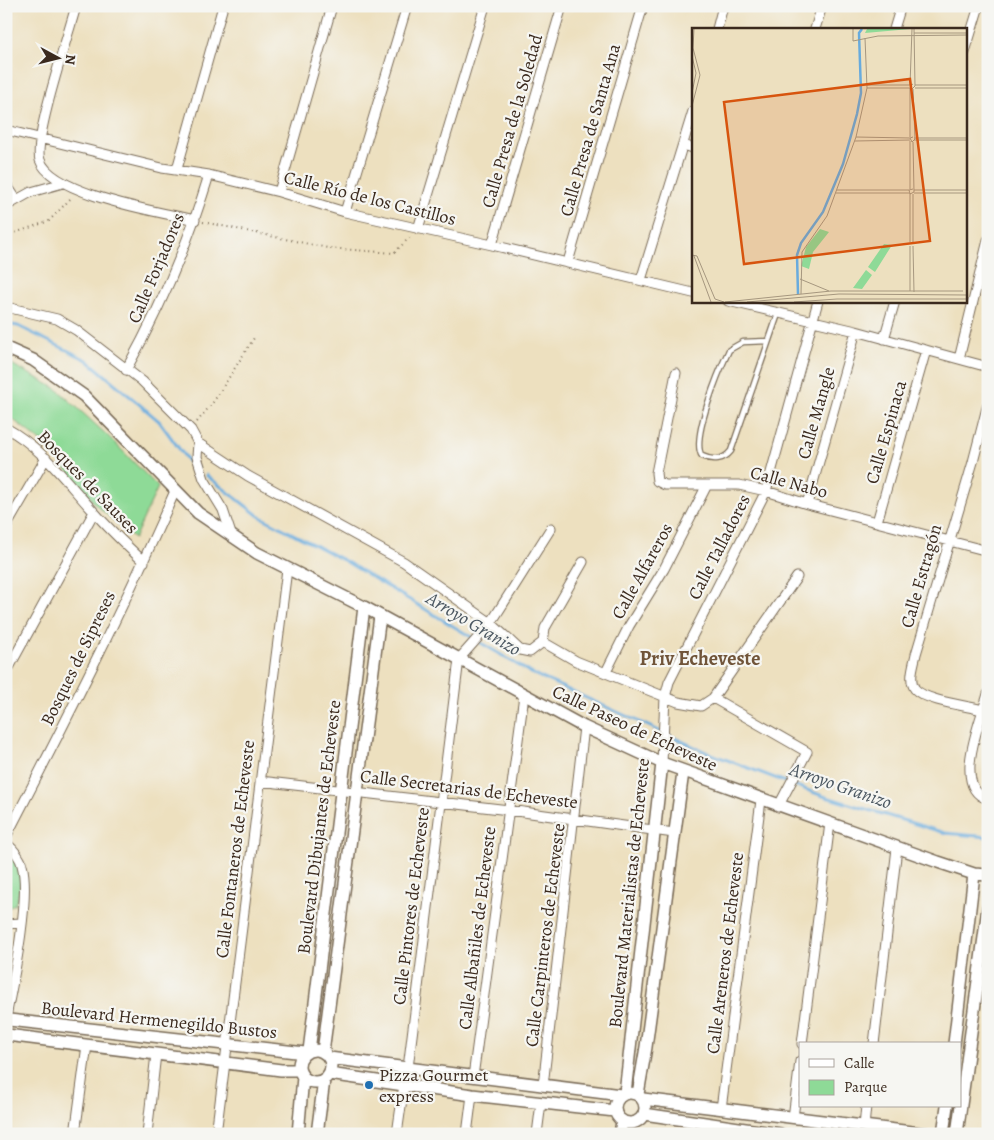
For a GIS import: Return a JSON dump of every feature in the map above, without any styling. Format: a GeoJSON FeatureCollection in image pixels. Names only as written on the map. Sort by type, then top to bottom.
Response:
{"type":"FeatureCollection","features":[{"type":"Feature","properties":{"kind":"street"},"geometry":{"type":"LineString","coordinates":[[76,6],[39,138],[41,162],[44,167],[63,183],[78,191],[195,220]]}},
{"type":"Feature","properties":{"kind":"street"},"geometry":{"type":"LineString","coordinates":[[178,169],[223,6]]}},
{"type":"Feature","properties":{"kind":"street"},"geometry":{"type":"LineString","coordinates":[[279,192],[332,6]]}},
{"type":"Feature","properties":{"kind":"street"},"geometry":{"type":"LineString","coordinates":[[345,212],[406,6]]}},
{"type":"Feature","properties":{"kind":"street"},"geometry":{"type":"LineString","coordinates":[[418,229],[485,6]]}},
{"type":"Feature","properties":{"kind":"street","name":"Calle Presa de la Soledad"},"geometry":{"type":"LineString","coordinates":[[492,244],[562,6]]}},
{"type":"Feature","properties":{"kind":"street","name":"Calle Presa de Santa Ana"},"geometry":{"type":"LineString","coordinates":[[568,262],[643,6]]}},
{"type":"Feature","properties":{"kind":"street"},"geometry":{"type":"LineString","coordinates":[[717,28],[723,6]]}},
{"type":"Feature","properties":{"kind":"street"},"geometry":{"type":"LineString","coordinates":[[815,28],[822,6]]}},
{"type":"Feature","properties":{"kind":"street"},"geometry":{"type":"LineString","coordinates":[[894,28],[901,6]]}},
{"type":"Feature","properties":{"kind":"street"},"geometry":{"type":"LineString","coordinates":[[966,49],[979,6]]}},
{"type":"Feature","properties":{"kind":"street"},"geometry":{"type":"LineString","coordinates":[[641,280],[692,114]]}},
{"type":"Feature","properties":{"kind":"street","name":"Calle Río de los Castillos"},"geometry":{"type":"LineString","coordinates":[[6,130],[162,168],[209,175],[279,192],[345,212],[492,244],[692,293]]}},
{"type":"Feature","properties":{"kind":"street"},"geometry":{"type":"LineString","coordinates":[[683,145],[692,148]]}},
{"type":"Feature","properties":{"kind":"street","name":"Calle Forjadores"},"geometry":{"type":"LineString","coordinates":[[126,370],[168,290],[195,220],[209,175]]}},
{"type":"Feature","properties":{"kind":"street"},"geometry":{"type":"LineString","coordinates":[[6,206],[31,192],[63,183]]}},
{"type":"Feature","properties":{"kind":"street"},"geometry":{"type":"LineString","coordinates":[[6,184],[16,199]]}},
{"type":"Feature","properties":{"kind":"street"},"geometry":{"type":"LineString","coordinates":[[959,359],[988,240]]}},
{"type":"Feature","properties":{"kind":"street"},"geometry":{"type":"LineString","coordinates":[[732,302],[856,331],[988,367]]}},
{"type":"Feature","properties":{"kind":"street","name":"Calle Talladores"},"geometry":{"type":"LineString","coordinates":[[665,700],[673,671],[750,526],[766,491],[818,302]]}},
{"type":"Feature","properties":{"kind":"street"},"geometry":{"type":"LineString","coordinates":[[884,339],[894,302]]}},
{"type":"Feature","properties":{"kind":"street"},"geometry":{"type":"LineString","coordinates":[[6,307],[57,319],[76,330],[142,381],[191,430],[198,443],[248,476],[404,562],[491,623],[520,650],[530,652],[543,642],[545,628],[583,562]]}},
{"type":"Feature","properties":{"kind":"street","name":"Calle Mangle"},"geometry":{"type":"LineString","coordinates":[[806,504],[856,331]]}},
{"type":"Feature","properties":{"kind":"street","name":"Calle Paseo de Echeveste"},"geometry":{"type":"LineString","coordinates":[[6,348],[47,368],[84,396],[111,421],[175,491],[198,513],[232,537],[287,569],[364,607],[584,727],[662,764],[897,848],[974,874],[988,875]]}},
{"type":"Feature","properties":{"kind":"street","name":"Calle Espinaca"},"geometry":{"type":"LineString","coordinates":[[877,522],[926,350]]}},
{"type":"Feature","properties":{"kind":"street","name":"Calle Nabo"},"geometry":{"type":"LineString","coordinates":[[676,373],[656,473],[657,480],[665,485],[740,486],[766,491],[806,504],[988,551]]}},
{"type":"Feature","properties":{"kind":"street","name":"Calle Estragón"},"geometry":{"type":"LineString","coordinates":[[984,710],[928,696],[916,690],[912,682],[916,654],[948,540],[973,462],[988,404]]}},
{"type":"Feature","properties":{"kind":"street","name":"Bosques de Sauses"},"geometry":{"type":"LineString","coordinates":[[6,428],[22,437],[46,458],[94,512],[144,562]]}},
{"type":"Feature","properties":{"kind":"street"},"geometry":{"type":"LineString","coordinates":[[198,443],[198,457],[204,479],[223,510],[232,537]]}},
{"type":"Feature","properties":{"kind":"street"},"geometry":{"type":"LineString","coordinates":[[6,527],[46,458]]}},
{"type":"Feature","properties":{"kind":"street","name":"Calle Alfareros"},"geometry":{"type":"LineString","coordinates":[[606,672],[629,626],[664,569],[707,485]]}},
{"type":"Feature","properties":{"kind":"street","name":"Bosques de Sipreses"},"geometry":{"type":"LineString","coordinates":[[6,837],[144,562],[175,491]]}},
{"type":"Feature","properties":{"kind":"street"},"geometry":{"type":"LineString","coordinates":[[6,673],[94,512]]}},
{"type":"Feature","properties":{"kind":"street"},"geometry":{"type":"LineString","coordinates":[[459,659],[491,623],[551,528]]}},
{"type":"Feature","properties":{"kind":"street","name":"Calle Fontaneros de Echeveste"},"geometry":{"type":"LineString","coordinates":[[216,1134],[287,569]]}},
{"type":"Feature","properties":{"kind":"street"},"geometry":{"type":"LineString","coordinates":[[543,642],[561,654],[606,672],[665,700],[701,706],[713,698],[797,578]]}},
{"type":"Feature","properties":{"kind":"street","name":"Boulevard Dibujantes de Echeveste"},"geometry":{"type":"LineString","coordinates":[[307,1052],[364,607]]}},
{"type":"Feature","properties":{"kind":"street","name":"Boulevard Dibujantes de Echeveste"},"geometry":{"type":"LineString","coordinates":[[326,1055],[380,616]]}},
{"type":"Feature","properties":{"kind":"street","name":"Calle Pintores de Echeveste"},"geometry":{"type":"LineString","coordinates":[[408,1068],[439,803],[459,659]]}},
{"type":"Feature","properties":{"kind":"street"},"geometry":{"type":"LineString","coordinates":[[988,694],[969,767],[973,790],[980,796],[988,799]]}},
{"type":"Feature","properties":{"kind":"street","name":"Calle Albañiles de Echeveste"},"geometry":{"type":"LineString","coordinates":[[473,1076],[524,695]]}},
{"type":"Feature","properties":{"kind":"street"},"geometry":{"type":"LineString","coordinates":[[713,698],[806,750],[807,755],[778,807]]}},
{"type":"Feature","properties":{"kind":"street","name":"Boulevard Materialistas de Echeveste"},"geometry":{"type":"LineString","coordinates":[[623,1094],[655,830],[662,764],[665,700]]}},
{"type":"Feature","properties":{"kind":"street","name":"Calle Carpinteros de Echeveste"},"geometry":{"type":"LineString","coordinates":[[543,1086],[584,727]]}},
{"type":"Feature","properties":{"kind":"street","name":"Boulevard Materialistas de Echeveste"},"geometry":{"type":"LineString","coordinates":[[640,1097],[683,772]]}},
{"type":"Feature","properties":{"kind":"street","name":"Calle Secretarias de Echeveste"},"geometry":{"type":"LineString","coordinates":[[260,781],[342,789],[439,803],[575,818],[674,833]]}},
{"type":"Feature","properties":{"kind":"street","name":"Calle Areneros de Echeveste"},"geometry":{"type":"LineString","coordinates":[[721,1109],[761,800]]}},
{"type":"Feature","properties":{"kind":"street"},"geometry":{"type":"LineString","coordinates":[[802,1042],[830,823]]}},
{"type":"Feature","properties":{"kind":"street"},"geometry":{"type":"LineString","coordinates":[[6,843],[22,864],[24,890],[7,1018],[10,1028],[7,1036]]}},
{"type":"Feature","properties":{"kind":"street"},"geometry":{"type":"LineString","coordinates":[[874,1042],[897,848]]}},
{"type":"Feature","properties":{"kind":"street"},"geometry":{"type":"LineString","coordinates":[[954,1042],[974,874]]}},
{"type":"Feature","properties":{"kind":"street"},"geometry":{"type":"LineString","coordinates":[[962,1092],[988,908]]}},
{"type":"Feature","properties":{"kind":"street"},"geometry":{"type":"LineString","coordinates":[[6,924],[20,923]]}},
{"type":"Feature","properties":{"kind":"street","name":"Boulevard Hermenegildo Bustos"},"geometry":{"type":"LineString","coordinates":[[7,1018],[227,1046],[307,1052]]}},
{"type":"Feature","properties":{"kind":"street","name":"Boulevard Hermenegildo Bustos"},"geometry":{"type":"LineString","coordinates":[[7,1036],[301,1073]]}},
{"type":"Feature","properties":{"kind":"street"},"geometry":{"type":"LineString","coordinates":[[75,1134],[86,1045]]}},
{"type":"Feature","properties":{"kind":"street"},"geometry":{"type":"LineString","coordinates":[[298,1134],[300,1061],[307,1052],[543,1086],[623,1094],[721,1109],[928,1134]]}},
{"type":"Feature","properties":{"kind":"street"},"geometry":{"type":"LineString","coordinates":[[147,1134],[156,1054]]}},
{"type":"Feature","properties":{"kind":"street"},"geometry":{"type":"LineString","coordinates":[[317,1134],[327,1077],[331,1068],[326,1055]]}},
{"type":"Feature","properties":{"kind":"street"},"geometry":{"type":"LineString","coordinates":[[793,1118],[799,1069]]}},
{"type":"Feature","properties":{"kind":"street"},"geometry":{"type":"LineString","coordinates":[[301,1073],[311,1082],[327,1077],[404,1085],[540,1103],[618,1116],[630,1123],[641,1118],[720,1129],[780,1134]]}},
{"type":"Feature","properties":{"kind":"street"},"geometry":{"type":"LineString","coordinates":[[397,1134],[404,1085]]}},
{"type":"Feature","properties":{"kind":"street"},"geometry":{"type":"LineString","coordinates":[[620,1134],[616,1102],[623,1094]]}},
{"type":"Feature","properties":{"kind":"street"},"geometry":{"type":"LineString","coordinates":[[467,1134],[472,1095]]}},
{"type":"Feature","properties":{"kind":"street"},"geometry":{"type":"LineString","coordinates":[[636,1134],[646,1107],[640,1097]]}},
{"type":"Feature","properties":{"kind":"street"},"geometry":{"type":"LineString","coordinates":[[537,1134],[540,1103]]}},
{"type":"Feature","properties":{"kind":"street"},"geometry":{"type":"LineString","coordinates":[[864,1127],[866,1108]]}},
{"type":"Feature","properties":{"kind":"street"},"geometry":{"type":"LineString","coordinates":[[947,1108],[942,1133],[956,1134],[960,1108]]}},
{"type":"Feature","properties":{"kind":"lane"},"geometry":{"type":"LineString","coordinates":[[768,342],[743,342],[729,350],[702,425],[698,444],[702,456],[718,459],[728,456],[731,451],[778,314]]}},
{"type":"Feature","properties":{"kind":"path"},"geometry":{"type":"LineString","coordinates":[[6,236],[50,221],[78,191]]}},
{"type":"Feature","properties":{"kind":"path"},"geometry":{"type":"LineString","coordinates":[[195,220],[328,248],[394,253],[418,229]]}},
{"type":"Feature","properties":{"kind":"path"},"geometry":{"type":"LineString","coordinates":[[191,430],[214,401],[254,338]]}},
{"type":"Feature","properties":{"kind":"green space"},"geometry":{"type":"Polygon","coordinates":[[[6,361],[57,389],[109,437],[158,487],[134,539],[96,505],[48,447],[6,414],[6,361]]]}},
{"type":"Feature","properties":{"kind":"green space"},"geometry":{"type":"Polygon","coordinates":[[[6,850],[18,869],[20,889],[15,904],[6,909],[6,850]]]}},
{"type":"Feature","properties":{"kind":"waterway","name":"Arroyo Granizo"},"geometry":{"type":"LineString","coordinates":[[6,324],[18,326],[87,360],[159,421],[188,461],[197,468]]}},
{"type":"Feature","properties":{"kind":"waterway","name":"Arroyo Granizo"},"geometry":{"type":"LineString","coordinates":[[206,475],[259,516],[345,561],[531,673],[706,752],[823,796],[945,833],[988,837]]}},
{"type":"Feature","properties":{"kind":"place","name":"Pizza Gourmet express"},"geometry":{"type":"Point","coordinates":[369,1085]}},
{"type":"Feature","properties":{"kind":"district","name":"Priv Echeveste"},"geometry":{"type":"Point","coordinates":[700,658]}}]}
